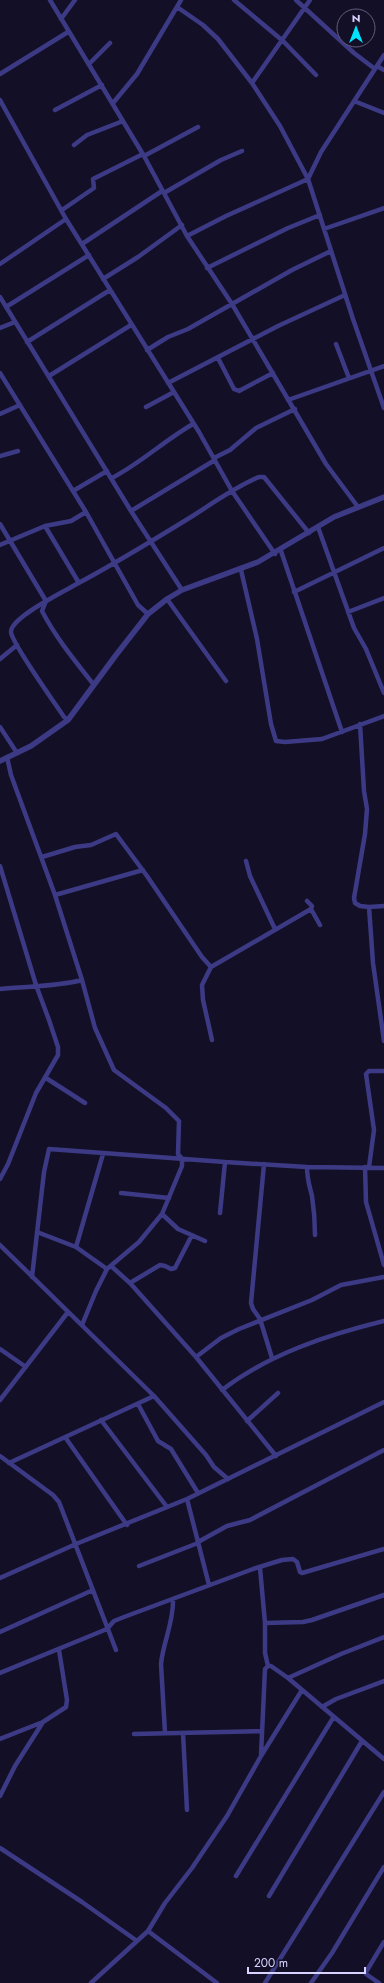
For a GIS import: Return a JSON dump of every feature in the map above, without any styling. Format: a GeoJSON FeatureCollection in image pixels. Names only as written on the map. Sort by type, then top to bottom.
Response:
{"type":"FeatureCollection","features":[{"type":"Feature","properties":{"kind":"street"},"geometry":{"type":"LineString","coordinates":[[50,0],[68,32],[90,63],[144,155],[187,236],[232,304],[326,464],[358,507]]}},
{"type":"Feature","properties":{"kind":"street"},"geometry":{"type":"LineString","coordinates":[[61,20],[75,0]]}},
{"type":"Feature","properties":{"kind":"street"},"geometry":{"type":"LineString","coordinates":[[113,103],[137,74],[181,0]]}},
{"type":"Feature","properties":{"kind":"street"},"geometry":{"type":"LineString","coordinates":[[234,0],[283,41],[316,75]]}},
{"type":"Feature","properties":{"kind":"street"},"geometry":{"type":"LineString","coordinates":[[296,0],[354,53],[376,68],[384,70]]}},
{"type":"Feature","properties":{"kind":"street"},"geometry":{"type":"LineString","coordinates":[[252,83],[283,41],[310,0]]}},
{"type":"Feature","properties":{"kind":"street"},"geometry":{"type":"LineString","coordinates":[[177,7],[203,25],[218,39],[252,83],[280,126],[308,179],[345,295],[384,408]]}},
{"type":"Feature","properties":{"kind":"street"},"geometry":{"type":"LineString","coordinates":[[0,74],[68,32]]}},
{"type":"Feature","properties":{"kind":"street"},"geometry":{"type":"LineString","coordinates":[[90,63],[110,43]]}},
{"type":"Feature","properties":{"kind":"street"},"geometry":{"type":"LineString","coordinates":[[187,236],[226,216],[308,179],[321,152],[384,55]]}},
{"type":"Feature","properties":{"kind":"street"},"geometry":{"type":"LineString","coordinates":[[55,110],[102,85]]}},
{"type":"Feature","properties":{"kind":"street"},"geometry":{"type":"LineString","coordinates":[[0,100],[62,210],[66,220],[174,392],[215,459],[232,491],[275,554]]}},
{"type":"Feature","properties":{"kind":"street"},"geometry":{"type":"LineString","coordinates":[[354,101],[384,113]]}},
{"type":"Feature","properties":{"kind":"street"},"geometry":{"type":"LineString","coordinates":[[74,145],[87,135],[123,121]]}},
{"type":"Feature","properties":{"kind":"street"},"geometry":{"type":"LineString","coordinates":[[62,210],[94,188],[93,179],[198,127]]}},
{"type":"Feature","properties":{"kind":"street"},"geometry":{"type":"LineString","coordinates":[[82,244],[163,192],[221,160],[242,151]]}},
{"type":"Feature","properties":{"kind":"street"},"geometry":{"type":"LineString","coordinates":[[324,230],[384,208]]}},
{"type":"Feature","properties":{"kind":"street"},"geometry":{"type":"LineString","coordinates":[[208,268],[288,228],[320,215]]}},
{"type":"Feature","properties":{"kind":"street"},"geometry":{"type":"LineString","coordinates":[[0,264],[66,220]]}},
{"type":"Feature","properties":{"kind":"street"},"geometry":{"type":"LineString","coordinates":[[103,279],[138,257],[182,225]]}},
{"type":"Feature","properties":{"kind":"street"},"geometry":{"type":"LineString","coordinates":[[147,350],[168,337],[188,329],[292,270],[331,251]]}},
{"type":"Feature","properties":{"kind":"street"},"geometry":{"type":"LineString","coordinates":[[6,307],[89,255]]}},
{"type":"Feature","properties":{"kind":"street"},"geometry":{"type":"LineString","coordinates":[[27,342],[110,290]]}},
{"type":"Feature","properties":{"kind":"street"},"geometry":{"type":"LineString","coordinates":[[168,383],[306,312],[345,295]]}},
{"type":"Feature","properties":{"kind":"street"},"geometry":{"type":"LineString","coordinates":[[0,298],[131,511],[152,541],[182,590]]}},
{"type":"Feature","properties":{"kind":"street"},"geometry":{"type":"LineString","coordinates":[[0,328],[15,322]]}},
{"type":"Feature","properties":{"kind":"street"},"geometry":{"type":"LineString","coordinates":[[49,376],[131,325]]}},
{"type":"Feature","properties":{"kind":"street"},"geometry":{"type":"LineString","coordinates":[[336,344],[350,378]]}},
{"type":"Feature","properties":{"kind":"street"},"geometry":{"type":"LineString","coordinates":[[218,358],[234,389],[239,391],[272,373]]}},
{"type":"Feature","properties":{"kind":"street"},"geometry":{"type":"LineString","coordinates":[[288,400],[384,366]]}},
{"type":"Feature","properties":{"kind":"street"},"geometry":{"type":"LineString","coordinates":[[0,373],[116,562],[138,605],[148,614]]}},
{"type":"Feature","properties":{"kind":"street"},"geometry":{"type":"LineString","coordinates":[[146,407],[174,392]]}},
{"type":"Feature","properties":{"kind":"street"},"geometry":{"type":"LineString","coordinates":[[0,414],[20,405]]}},
{"type":"Feature","properties":{"kind":"street"},"geometry":{"type":"LineString","coordinates":[[131,511],[230,450],[256,428],[295,409]]}},
{"type":"Feature","properties":{"kind":"street"},"geometry":{"type":"LineString","coordinates":[[112,478],[127,470],[170,438],[193,424]]}},
{"type":"Feature","properties":{"kind":"street"},"geometry":{"type":"LineString","coordinates":[[0,456],[18,450]]}},
{"type":"Feature","properties":{"kind":"street"},"geometry":{"type":"LineString","coordinates":[[72,491],[107,471]]}},
{"type":"Feature","properties":{"kind":"street"},"geometry":{"type":"LineString","coordinates":[[68,720],[64,717],[17,645],[11,632],[13,624],[46,601],[80,583],[152,541],[232,491],[259,477],[264,477],[309,532]]}},
{"type":"Feature","properties":{"kind":"street"},"geometry":{"type":"LineString","coordinates":[[0,761],[49,735],[68,720],[148,614],[167,599],[182,590],[241,570],[281,551],[318,527],[358,507],[384,497]]}},
{"type":"Feature","properties":{"kind":"street"},"geometry":{"type":"LineString","coordinates":[[0,546],[45,526],[71,521],[86,512]]}},
{"type":"Feature","properties":{"kind":"street"},"geometry":{"type":"LineString","coordinates":[[0,524],[46,601]]}},
{"type":"Feature","properties":{"kind":"street"},"geometry":{"type":"LineString","coordinates":[[45,526],[80,583]]}},
{"type":"Feature","properties":{"kind":"street"},"geometry":{"type":"LineString","coordinates":[[318,527],[348,612],[384,693]]}},
{"type":"Feature","properties":{"kind":"street"},"geometry":{"type":"LineString","coordinates":[[294,592],[384,548]]}},
{"type":"Feature","properties":{"kind":"street"},"geometry":{"type":"LineString","coordinates":[[281,551],[342,732]]}},
{"type":"Feature","properties":{"kind":"street"},"geometry":{"type":"LineString","coordinates":[[241,570],[257,639],[275,740],[277,742],[285,742],[322,739],[384,716]]}},
{"type":"Feature","properties":{"kind":"street"},"geometry":{"type":"LineString","coordinates":[[348,612],[384,598]]}},
{"type":"Feature","properties":{"kind":"street"},"geometry":{"type":"LineString","coordinates":[[167,599],[226,681]]}},
{"type":"Feature","properties":{"kind":"street"},"geometry":{"type":"LineString","coordinates":[[46,601],[42,611],[47,621],[69,655],[94,685]]}},
{"type":"Feature","properties":{"kind":"street"},"geometry":{"type":"LineString","coordinates":[[0,659],[17,645]]}},
{"type":"Feature","properties":{"kind":"street"},"geometry":{"type":"LineString","coordinates":[[360,724],[364,791],[367,809],[365,834],[354,898],[355,903],[360,906],[384,906]]}},
{"type":"Feature","properties":{"kind":"street"},"geometry":{"type":"LineString","coordinates":[[0,727],[17,753]]}},
{"type":"Feature","properties":{"kind":"street"},"geometry":{"type":"LineString","coordinates":[[7,757],[11,775],[55,895],[82,980],[95,1028],[114,1070],[166,1108],[179,1121],[178,1154],[182,1159],[182,1166],[162,1214],[139,1242],[109,1267],[96,1291],[82,1325]]}},
{"type":"Feature","properties":{"kind":"street"},"geometry":{"type":"LineString","coordinates":[[42,857],[75,847],[90,845],[116,834],[143,870],[202,957],[211,967]]}},
{"type":"Feature","properties":{"kind":"street"},"geometry":{"type":"LineString","coordinates":[[246,861],[250,876],[275,929]]}},
{"type":"Feature","properties":{"kind":"street"},"geometry":{"type":"LineString","coordinates":[[0,866],[36,985],[43,1001],[58,1047],[58,1055],[36,1093],[8,1164],[1,1175]]}},
{"type":"Feature","properties":{"kind":"street"},"geometry":{"type":"LineString","coordinates":[[55,895],[143,870]]}},
{"type":"Feature","properties":{"kind":"street"},"geometry":{"type":"LineString","coordinates":[[307,901],[312,906],[311,909],[320,925]]}},
{"type":"Feature","properties":{"kind":"street"},"geometry":{"type":"LineString","coordinates":[[369,907],[373,963],[384,1041]]}},
{"type":"Feature","properties":{"kind":"street"},"geometry":{"type":"LineString","coordinates":[[212,1040],[203,1000],[202,985],[211,967],[311,909]]}},
{"type":"Feature","properties":{"kind":"street"},"geometry":{"type":"LineString","coordinates":[[0,989],[36,985],[56,985],[82,980]]}},
{"type":"Feature","properties":{"kind":"street"},"geometry":{"type":"LineString","coordinates":[[384,1071],[369,1071],[366,1074],[374,1130],[367,1167],[366,1202],[384,1265]]}},
{"type":"Feature","properties":{"kind":"street"},"geometry":{"type":"LineString","coordinates":[[46,1078],[85,1103]]}},
{"type":"Feature","properties":{"kind":"street"},"geometry":{"type":"LineString","coordinates":[[32,1277],[47,1151],[51,1149],[103,1154],[308,1167],[384,1168]]}},
{"type":"Feature","properties":{"kind":"street"},"geometry":{"type":"LineString","coordinates":[[76,1247],[103,1154]]}},
{"type":"Feature","properties":{"kind":"street"},"geometry":{"type":"LineString","coordinates":[[220,1213],[224,1162]]}},
{"type":"Feature","properties":{"kind":"street"},"geometry":{"type":"LineString","coordinates":[[264,1164],[251,1303],[260,1319],[272,1358]]}},
{"type":"Feature","properties":{"kind":"street"},"geometry":{"type":"LineString","coordinates":[[308,1167],[307,1182],[312,1194],[315,1217],[314,1235]]}},
{"type":"Feature","properties":{"kind":"street"},"geometry":{"type":"LineString","coordinates":[[121,1193],[169,1198]]}},
{"type":"Feature","properties":{"kind":"street"},"geometry":{"type":"LineString","coordinates":[[162,1214],[178,1229],[205,1241]]}},
{"type":"Feature","properties":{"kind":"street"},"geometry":{"type":"LineString","coordinates":[[37,1232],[76,1247],[109,1267],[130,1283],[196,1357],[276,1456]]}},
{"type":"Feature","properties":{"kind":"street"},"geometry":{"type":"LineString","coordinates":[[130,1283],[160,1265],[171,1269],[175,1268],[192,1235]]}},
{"type":"Feature","properties":{"kind":"street"},"geometry":{"type":"LineString","coordinates":[[0,1245],[154,1396],[206,1455],[214,1467],[228,1479]]}},
{"type":"Feature","properties":{"kind":"street"},"geometry":{"type":"LineString","coordinates":[[196,1357],[221,1338],[260,1319],[312,1300],[341,1285],[384,1277]]}},
{"type":"Feature","properties":{"kind":"street"},"geometry":{"type":"LineString","coordinates":[[0,1400],[68,1312]]}},
{"type":"Feature","properties":{"kind":"street"},"geometry":{"type":"LineString","coordinates":[[222,1390],[239,1377],[272,1358],[350,1330],[384,1321]]}},
{"type":"Feature","properties":{"kind":"street"},"geometry":{"type":"LineString","coordinates":[[0,1349],[26,1367]]}},
{"type":"Feature","properties":{"kind":"street"},"geometry":{"type":"LineString","coordinates":[[247,1421],[278,1393]]}},
{"type":"Feature","properties":{"kind":"street"},"geometry":{"type":"LineString","coordinates":[[9,1463],[154,1396]]}},
{"type":"Feature","properties":{"kind":"street"},"geometry":{"type":"LineString","coordinates":[[138,1404],[158,1441],[171,1449],[198,1493]]}},
{"type":"Feature","properties":{"kind":"street"},"geometry":{"type":"LineString","coordinates":[[0,1578],[76,1544],[127,1525],[187,1499],[384,1404]]}},
{"type":"Feature","properties":{"kind":"street"},"geometry":{"type":"LineString","coordinates":[[101,1420],[167,1507]]}},
{"type":"Feature","properties":{"kind":"street"},"geometry":{"type":"LineString","coordinates":[[65,1437],[127,1525]]}},
{"type":"Feature","properties":{"kind":"street"},"geometry":{"type":"LineString","coordinates":[[139,1566],[198,1542],[227,1526],[250,1520],[384,1450]]}},
{"type":"Feature","properties":{"kind":"street"},"geometry":{"type":"LineString","coordinates":[[0,1456],[53,1495],[59,1502],[116,1650]]}},
{"type":"Feature","properties":{"kind":"street"},"geometry":{"type":"LineString","coordinates":[[187,1499],[209,1585]]}},
{"type":"Feature","properties":{"kind":"street"},"geometry":{"type":"LineString","coordinates":[[0,1673],[107,1629],[114,1621],[253,1569],[282,1560],[292,1559],[296,1562],[300,1572],[302,1573],[384,1549]]}},
{"type":"Feature","properties":{"kind":"street"},"geometry":{"type":"LineString","coordinates":[[260,1568],[265,1623],[265,1653],[268,1666],[265,1669],[261,1756]]}},
{"type":"Feature","properties":{"kind":"street"},"geometry":{"type":"LineString","coordinates":[[0,1632],[93,1590]]}},
{"type":"Feature","properties":{"kind":"street"},"geometry":{"type":"LineString","coordinates":[[265,1623],[303,1622],[312,1620],[384,1595]]}},
{"type":"Feature","properties":{"kind":"street"},"geometry":{"type":"LineString","coordinates":[[165,1733],[161,1664],[162,1655],[170,1629],[173,1599]]}},
{"type":"Feature","properties":{"kind":"street"},"geometry":{"type":"LineString","coordinates":[[288,1678],[340,1654],[384,1638]]}},
{"type":"Feature","properties":{"kind":"street"},"geometry":{"type":"LineString","coordinates":[[0,1739],[43,1722],[63,1709],[67,1704],[59,1650]]}},
{"type":"Feature","properties":{"kind":"street"},"geometry":{"type":"LineString","coordinates":[[268,1666],[271,1666],[288,1678],[333,1718],[384,1759]]}},
{"type":"Feature","properties":{"kind":"street"},"geometry":{"type":"LineString","coordinates":[[322,1707],[336,1698],[384,1681]]}},
{"type":"Feature","properties":{"kind":"street"},"geometry":{"type":"LineString","coordinates":[[91,1983],[148,1931],[165,1903],[192,1868],[227,1816],[261,1756],[302,1690]]}},
{"type":"Feature","properties":{"kind":"street"},"geometry":{"type":"LineString","coordinates":[[236,1876],[333,1718]]}},
{"type":"Feature","properties":{"kind":"street"},"geometry":{"type":"LineString","coordinates":[[0,1796],[15,1766],[43,1722]]}},
{"type":"Feature","properties":{"kind":"street"},"geometry":{"type":"LineString","coordinates":[[134,1734],[262,1731]]}},
{"type":"Feature","properties":{"kind":"street"},"geometry":{"type":"LineString","coordinates":[[183,1733],[187,1810]]}},
{"type":"Feature","properties":{"kind":"street"},"geometry":{"type":"LineString","coordinates":[[270,1896],[362,1741]]}},
{"type":"Feature","properties":{"kind":"street"},"geometry":{"type":"LineString","coordinates":[[265,1983],[384,1792]]}},
{"type":"Feature","properties":{"kind":"street"},"geometry":{"type":"LineString","coordinates":[[0,1848],[82,1902],[137,1941]]}},
{"type":"Feature","properties":{"kind":"street"},"geometry":{"type":"LineString","coordinates":[[311,1983],[332,1953],[384,1867]]}},
{"type":"Feature","properties":{"kind":"street"},"geometry":{"type":"LineString","coordinates":[[148,1931],[217,1983]]}},
{"type":"Feature","properties":{"kind":"street"},"geometry":{"type":"LineString","coordinates":[[379,1983],[366,1972],[384,1942]]}},
{"type":"Feature","properties":{"kind":"street"},"geometry":{"type":"LineString","coordinates":[[207,1983],[210,1978]]}}]}
